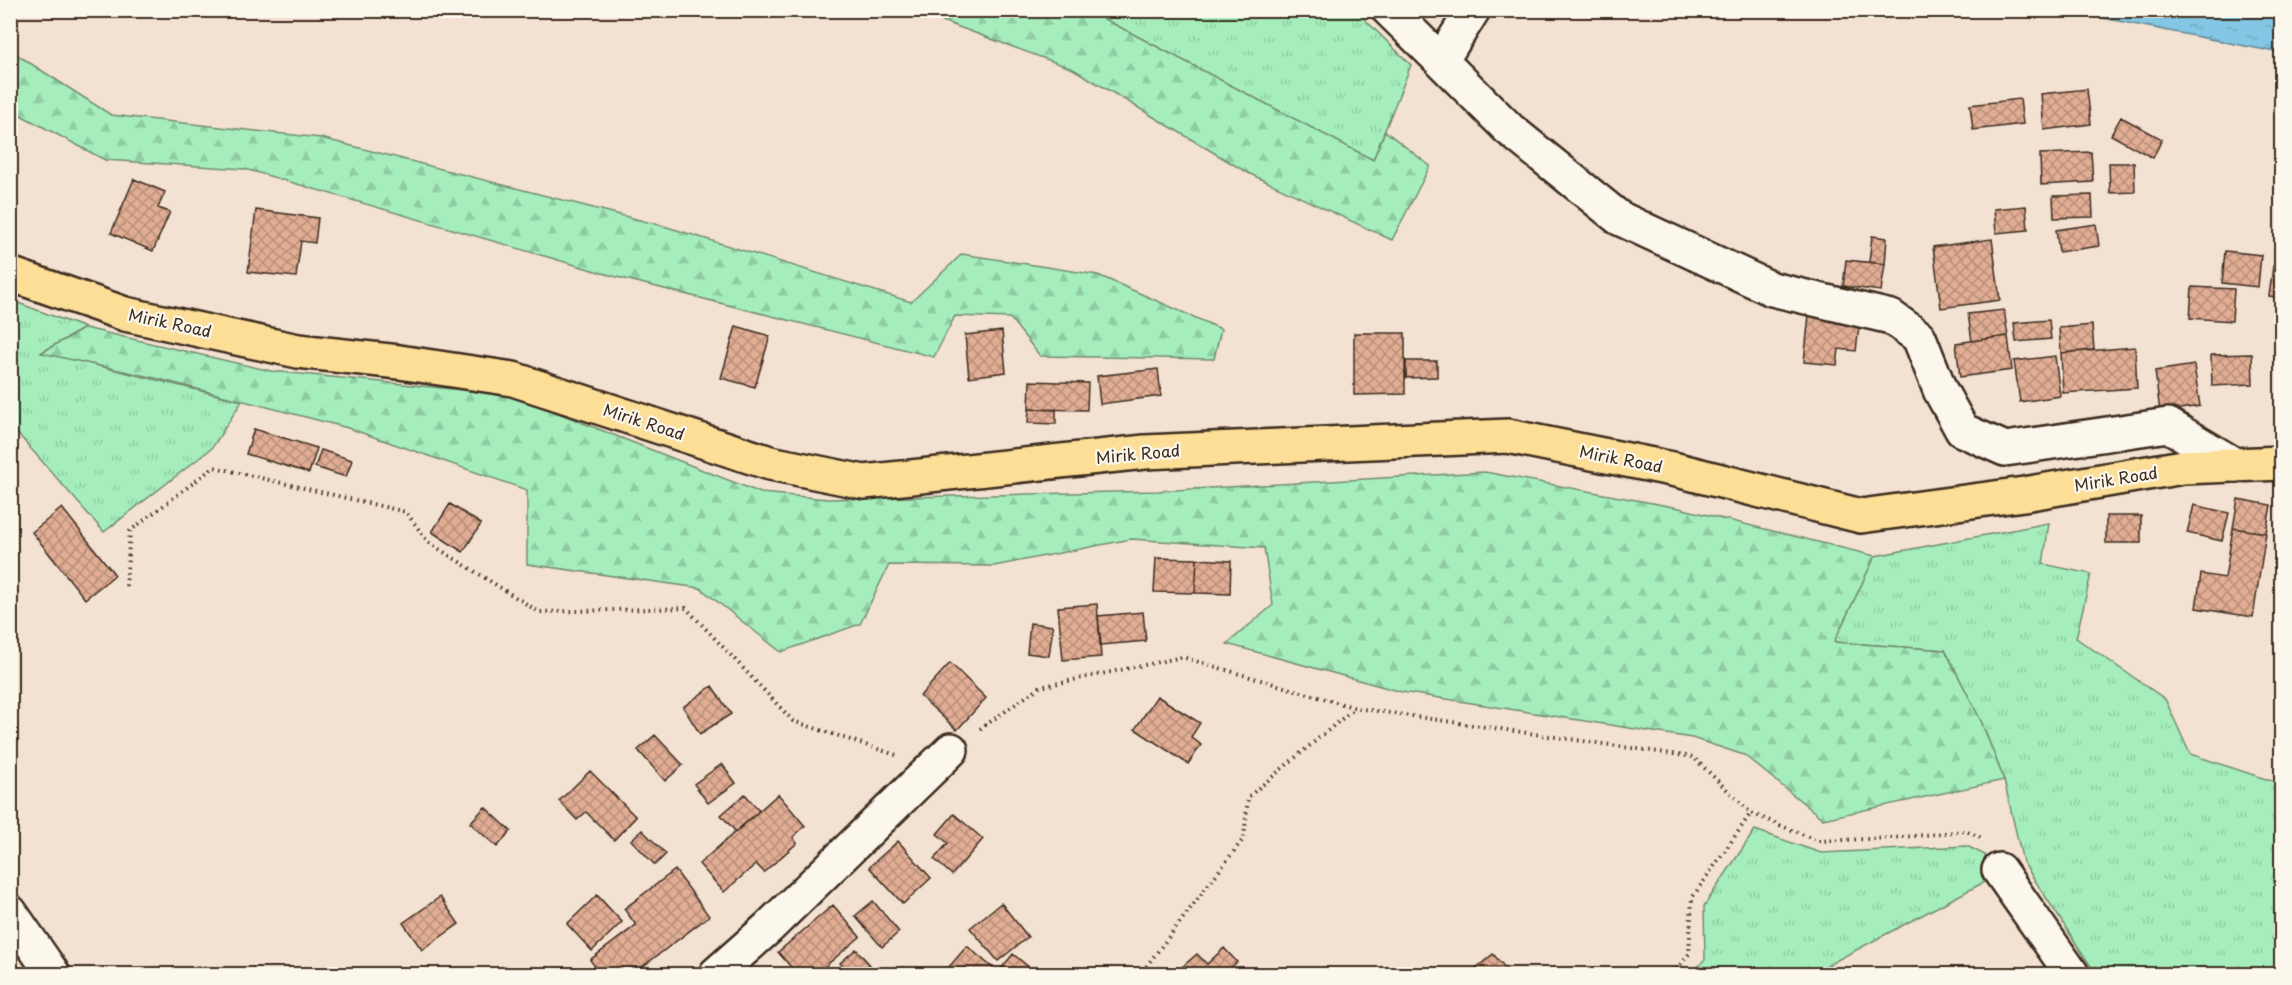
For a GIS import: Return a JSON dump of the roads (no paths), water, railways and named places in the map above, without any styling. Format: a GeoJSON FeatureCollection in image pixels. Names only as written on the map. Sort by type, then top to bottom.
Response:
{"type":"FeatureCollection","features":[{"type":"Feature","properties":{"kind":"main road","name":"Mirik Road"},"geometry":{"type":"LineString","coordinates":[[10,274],[125,314],[298,351],[399,362],[513,379],[770,463],[864,482],[1145,452],[1508,436],[1677,470],[1862,516],[2024,494],[2183,467],[2282,463]]}},
{"type":"Feature","properties":{"kind":"street"},"geometry":{"type":"LineString","coordinates":[[1389,10],[1509,129],[1619,218],[1772,289],[1891,317],[1919,337],[1940,390],[1962,430],[2005,449],[2168,424],[2235,465]]}},
{"type":"Feature","properties":{"kind":"street"},"geometry":{"type":"LineString","coordinates":[[1442,61],[1473,10]]}},
{"type":"Feature","properties":{"kind":"street"},"geometry":{"type":"LineString","coordinates":[[716,975],[768,928],[951,750]]}},
{"type":"Feature","properties":{"kind":"street"},"geometry":{"type":"LineString","coordinates":[[1999,870],[2072,975]]}},
{"type":"Feature","properties":{"kind":"street"},"geometry":{"type":"LineString","coordinates":[[10,912],[53,975]]}},
{"type":"Feature","properties":{"kind":"water"},"geometry":{"type":"Polygon","coordinates":[[[2067,11],[2281,11],[2281,53],[2067,11]]]}}]}
